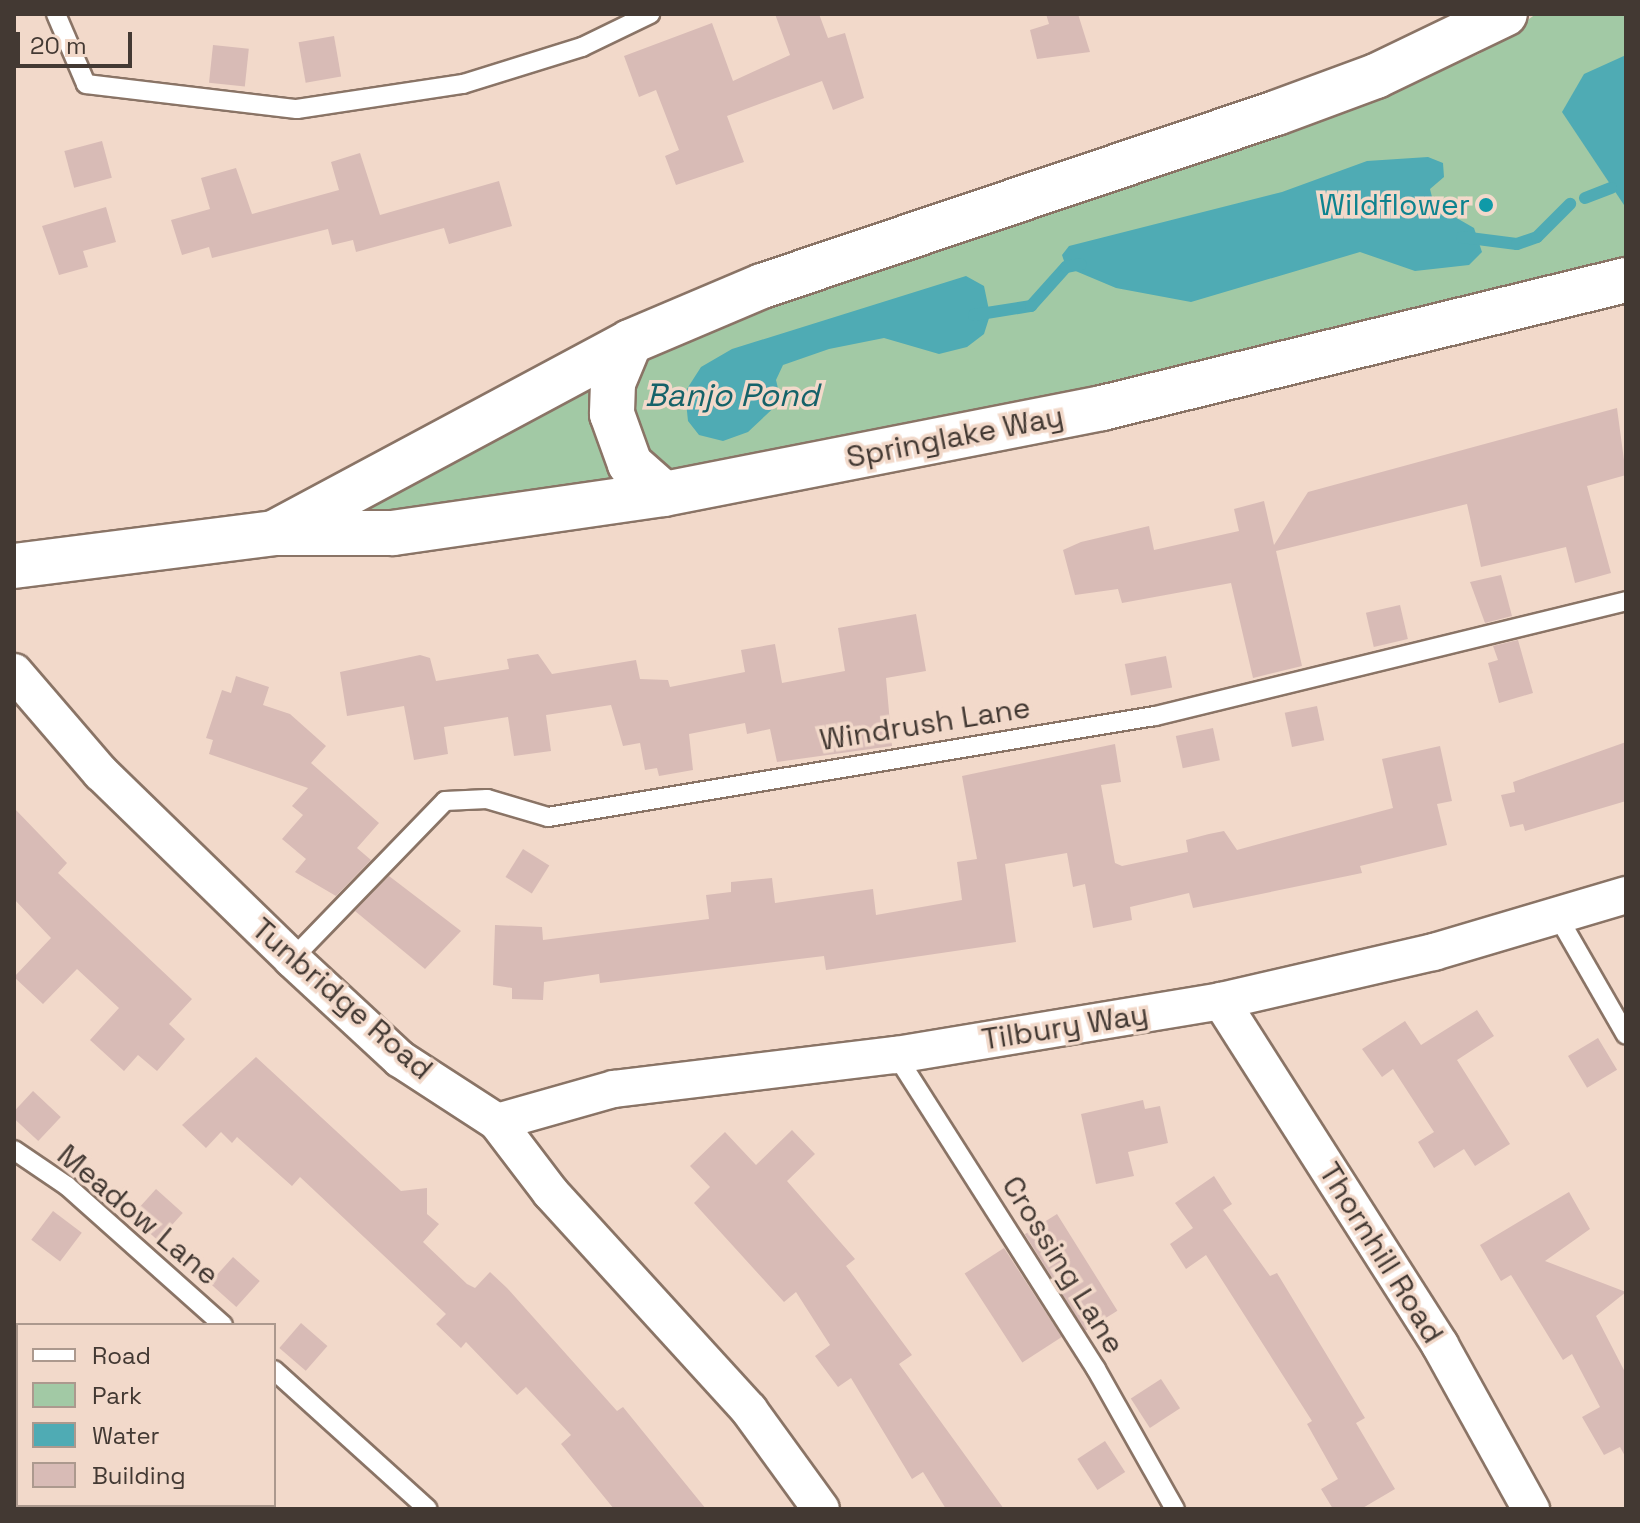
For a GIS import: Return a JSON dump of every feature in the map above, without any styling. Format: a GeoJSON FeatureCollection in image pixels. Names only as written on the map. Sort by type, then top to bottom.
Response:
{"type":"FeatureCollection","features":[{"type":"Feature","properties":{"kind":"street","name":"Springlake Way"},"geometry":{"type":"LineString","coordinates":[[274,533],[630,342],[762,286],[1362,81],[1505,14]]}},
{"type":"Feature","properties":{"kind":"street","name":"Springlake Way"},"geometry":{"type":"LineString","coordinates":[[14,566],[274,533],[393,533],[664,494],[1102,408],[1626,280]]}},
{"type":"Feature","properties":{"kind":"street"},"geometry":{"type":"LineString","coordinates":[[630,342],[613,383],[612,414],[630,464],[664,494]]}},
{"type":"Feature","properties":{"kind":"street","name":"Tunbridge Road"},"geometry":{"type":"LineString","coordinates":[[14,672],[101,773],[292,959],[400,1059],[497,1122],[551,1193],[749,1410],[821,1509]]}},
{"type":"Feature","properties":{"kind":"street","name":"Tilbury Way"},"geometry":{"type":"LineString","coordinates":[[497,1122],[614,1089],[896,1055],[1221,1001],[1626,895]]}},
{"type":"Feature","properties":{"kind":"street","name":"Thornhill Road"},"geometry":{"type":"LineString","coordinates":[[1221,1001],[1440,1345],[1531,1509]]}},
{"type":"Feature","properties":{"kind":"lane"},"geometry":{"type":"LineString","coordinates":[[56,14],[86,84],[297,109],[463,84],[582,47],[650,14]]}},
{"type":"Feature","properties":{"kind":"lane","name":"Windrush Lane"},"geometry":{"type":"LineString","coordinates":[[292,959],[445,801],[487,799],[548,817],[1155,716],[1626,601]]}},
{"type":"Feature","properties":{"kind":"lane"},"geometry":{"type":"LineString","coordinates":[[1557,915],[1626,1035]]}},
{"type":"Feature","properties":{"kind":"lane","name":"Crossing Lane"},"geometry":{"type":"LineString","coordinates":[[896,1055],[1096,1369],[1175,1509]]}},
{"type":"Feature","properties":{"kind":"lane","name":"Meadow Lane"},"geometry":{"type":"LineString","coordinates":[[14,1150],[221,1323]]}},
{"type":"Feature","properties":{"kind":"lane"},"geometry":{"type":"LineString","coordinates":[[276,1372],[428,1509]]}},
{"type":"Feature","properties":{"kind":"green space"},"geometry":{"type":"Polygon","coordinates":[[[1536,14],[1626,14],[1626,261],[1177,374],[627,486],[385,518],[356,508],[657,350],[875,266],[1395,89],[1479,54],[1536,14]]]}},
{"type":"Feature","properties":{"kind":"water"},"geometry":{"type":"Polygon","coordinates":[[[1626,55],[1626,208],[1562,112],[1584,74],[1626,55]]]}},
{"type":"Feature","properties":{"kind":"water"},"geometry":{"type":"Polygon","coordinates":[[[1428,157],[1443,163],[1444,177],[1430,189],[1434,205],[1474,228],[1482,252],[1469,265],[1415,271],[1360,252],[1191,302],[1116,288],[1066,267],[1062,255],[1069,246],[1282,192],[1367,161],[1428,157]]]}},
{"type":"Feature","properties":{"kind":"water","name":"Banjo Pond"},"geometry":{"type":"Polygon","coordinates":[[[966,276],[984,286],[990,315],[984,334],[967,347],[939,354],[884,338],[829,349],[783,365],[776,380],[781,401],[748,432],[723,441],[699,435],[688,421],[685,392],[701,367],[732,349],[966,276]]]}},
{"type":"Feature","properties":{"kind":"building"},"geometry":{"type":"Polygon","coordinates":[[[775,14],[819,14],[828,38],[845,33],[864,98],[833,110],[822,81],[727,116],[744,162],[676,185],[665,156],[679,150],[656,90],[639,97],[624,56],[712,23],[733,81],[790,55],[775,14]]]}},
{"type":"Feature","properties":{"kind":"building"},"geometry":{"type":"Polygon","coordinates":[[[1046,14],[1078,14],[1090,52],[1037,59],[1030,30],[1049,24],[1046,14]]]}},
{"type":"Feature","properties":{"kind":"building"},"geometry":{"type":"Polygon","coordinates":[[[334,36],[341,76],[306,83],[299,42],[334,36]]]}},
{"type":"Feature","properties":{"kind":"building"},"geometry":{"type":"Polygon","coordinates":[[[213,45],[249,49],[245,87],[209,83],[213,45]]]}},
{"type":"Feature","properties":{"kind":"building"},"geometry":{"type":"Polygon","coordinates":[[[102,141],[112,178],[74,188],[64,151],[102,141]]]}},
{"type":"Feature","properties":{"kind":"building"},"geometry":{"type":"Polygon","coordinates":[[[360,153],[380,215],[499,181],[512,226],[449,244],[444,228],[356,252],[353,240],[332,245],[328,229],[212,258],[209,247],[182,255],[171,220],[210,209],[201,178],[236,168],[252,214],[339,190],[331,162],[360,153]]]}},
{"type":"Feature","properties":{"kind":"building"},"geometry":{"type":"Polygon","coordinates":[[[106,207],[116,242],[83,251],[88,267],[59,275],[42,226],[106,207]]]}},
{"type":"Feature","properties":{"kind":"building"},"geometry":{"type":"Polygon","coordinates":[[[1617,408],[1626,475],[1587,486],[1611,573],[1575,583],[1566,547],[1481,567],[1467,504],[1276,551],[1302,666],[1253,678],[1231,583],[1122,603],[1118,589],[1075,595],[1063,550],[1081,542],[1149,526],[1154,550],[1239,531],[1234,509],[1264,501],[1274,545],[1308,492],[1617,408]]]}},
{"type":"Feature","properties":{"kind":"building"},"geometry":{"type":"Polygon","coordinates":[[[1501,575],[1512,616],[1485,623],[1470,582],[1501,575]]]}},
{"type":"Feature","properties":{"kind":"building"},"geometry":{"type":"Polygon","coordinates":[[[1400,605],[1408,639],[1374,647],[1366,613],[1400,605]]]}},
{"type":"Feature","properties":{"kind":"building"},"geometry":{"type":"Polygon","coordinates":[[[916,614],[926,671],[886,678],[892,746],[777,762],[770,729],[747,734],[745,723],[689,734],[693,770],[659,776],[657,768],[645,770],[640,743],[623,746],[611,705],[546,715],[551,751],[514,756],[508,717],[444,727],[448,754],[414,760],[404,706],[347,716],[340,672],[420,655],[430,658],[436,681],[509,669],[507,659],[538,654],[552,674],[636,660],[640,679],[668,680],[670,687],[745,672],[741,650],[775,644],[782,683],[845,671],[838,628],[916,614]]]}},
{"type":"Feature","properties":{"kind":"building"},"geometry":{"type":"Polygon","coordinates":[[[1518,640],[1533,693],[1499,703],[1488,663],[1498,660],[1493,646],[1518,640]]]}},
{"type":"Feature","properties":{"kind":"building"},"geometry":{"type":"Polygon","coordinates":[[[1166,656],[1172,687],[1131,695],[1125,664],[1166,656]]]}},
{"type":"Feature","properties":{"kind":"building"},"geometry":{"type":"Polygon","coordinates":[[[236,676],[269,687],[263,705],[290,714],[326,746],[311,763],[379,823],[357,848],[371,860],[336,896],[295,872],[306,859],[282,839],[303,815],[292,806],[308,788],[209,754],[213,740],[206,738],[222,690],[231,693],[236,676]]]}},
{"type":"Feature","properties":{"kind":"building"},"geometry":{"type":"Polygon","coordinates":[[[1317,706],[1324,740],[1292,747],[1285,713],[1317,706]]]}},
{"type":"Feature","properties":{"kind":"building"},"geometry":{"type":"Polygon","coordinates":[[[1213,728],[1220,760],[1183,768],[1176,736],[1213,728]]]}},
{"type":"Feature","properties":{"kind":"building"},"geometry":{"type":"Polygon","coordinates":[[[1626,742],[1626,801],[1525,831],[1523,824],[1510,827],[1501,795],[1515,792],[1513,782],[1626,742]]]}},
{"type":"Feature","properties":{"kind":"building"},"geometry":{"type":"Polygon","coordinates":[[[1115,744],[1121,782],[1101,785],[1115,863],[1122,866],[1188,852],[1186,840],[1209,834],[1224,831],[1237,850],[1393,808],[1382,759],[1440,746],[1452,801],[1437,804],[1447,845],[1360,866],[1362,873],[1193,908],[1189,893],[1130,907],[1132,920],[1093,928],[1085,884],[1073,887],[1067,853],[1005,864],[1016,942],[826,970],[824,956],[600,983],[599,974],[544,982],[543,1000],[512,999],[512,988],[493,985],[495,925],[542,927],[543,940],[709,919],[706,895],[731,892],[731,882],[772,878],[775,903],[873,889],[876,915],[962,900],[957,862],[977,859],[962,776],[1115,744]]]}},
{"type":"Feature","properties":{"kind":"building"},"geometry":{"type":"Polygon","coordinates":[[[14,808],[67,863],[58,873],[192,999],[169,1024],[185,1039],[157,1071],[138,1055],[124,1071],[90,1040],[119,1008],[77,969],[43,1004],[14,977],[51,938],[14,899],[14,808]]]}},
{"type":"Feature","properties":{"kind":"building"},"geometry":{"type":"Polygon","coordinates":[[[523,849],[549,865],[532,893],[506,877],[523,849]]]}},
{"type":"Feature","properties":{"kind":"building"},"geometry":{"type":"Polygon","coordinates":[[[389,876],[461,931],[425,969],[355,911],[389,876]]]}},
{"type":"Feature","properties":{"kind":"building"},"geometry":{"type":"Polygon","coordinates":[[[1477,1010],[1494,1036],[1457,1060],[1510,1144],[1475,1166],[1464,1149],[1434,1168],[1418,1142],[1434,1132],[1393,1069],[1382,1077],[1362,1049],[1405,1021],[1421,1045],[1477,1010]]]}},
{"type":"Feature","properties":{"kind":"building"},"geometry":{"type":"Polygon","coordinates":[[[1598,1038],[1617,1070],[1587,1088],[1568,1056],[1598,1038]]]}},
{"type":"Feature","properties":{"kind":"building"},"geometry":{"type":"Polygon","coordinates":[[[256,1057],[401,1191],[427,1188],[427,1214],[439,1224],[423,1242],[467,1284],[475,1288],[490,1272],[507,1288],[617,1411],[623,1407],[706,1509],[614,1509],[561,1444],[571,1435],[526,1387],[517,1395],[466,1342],[461,1348],[436,1324],[446,1314],[300,1177],[292,1186],[237,1137],[232,1143],[221,1132],[206,1148],[182,1125],[256,1057]]]}},
{"type":"Feature","properties":{"kind":"building"},"geometry":{"type":"Polygon","coordinates":[[[33,1091],[61,1117],[38,1141],[14,1118],[14,1111],[33,1091]]]}},
{"type":"Feature","properties":{"kind":"building"},"geometry":{"type":"Polygon","coordinates":[[[1143,1100],[1145,1109],[1160,1106],[1168,1143],[1128,1152],[1134,1176],[1096,1184],[1081,1114],[1143,1100]]]}},
{"type":"Feature","properties":{"kind":"building"},"geometry":{"type":"Polygon","coordinates":[[[792,1130],[815,1154],[787,1181],[855,1259],[846,1266],[912,1355],[899,1364],[1004,1509],[946,1509],[923,1472],[912,1479],[851,1378],[838,1387],[815,1356],[830,1345],[796,1292],[784,1302],[694,1203],[710,1187],[690,1166],[725,1132],[756,1165],[792,1130]]]}},
{"type":"Feature","properties":{"kind":"building"},"geometry":{"type":"Polygon","coordinates":[[[1214,1176],[1232,1204],[1223,1210],[1270,1276],[1277,1273],[1365,1418],[1356,1423],[1395,1489],[1361,1509],[1333,1509],[1321,1489],[1338,1479],[1307,1424],[1312,1421],[1206,1255],[1186,1269],[1170,1244],[1193,1228],[1175,1203],[1214,1176]]]}},
{"type":"Feature","properties":{"kind":"building"},"geometry":{"type":"Polygon","coordinates":[[[156,1189],[183,1213],[158,1241],[131,1216],[156,1189]]]}},
{"type":"Feature","properties":{"kind":"building"},"geometry":{"type":"Polygon","coordinates":[[[1569,1192],[1590,1229],[1545,1261],[1626,1292],[1596,1316],[1626,1374],[1626,1458],[1620,1447],[1604,1455],[1582,1417],[1600,1407],[1572,1354],[1563,1360],[1511,1275],[1501,1281],[1480,1245],[1569,1192]]]}},
{"type":"Feature","properties":{"kind":"building"},"geometry":{"type":"Polygon","coordinates":[[[53,1211],[82,1233],[60,1261],[31,1240],[53,1211]]]}},
{"type":"Feature","properties":{"kind":"building"},"geometry":{"type":"Polygon","coordinates":[[[1057,1214],[1117,1311],[1085,1331],[1025,1234],[1057,1214]]]}},
{"type":"Feature","properties":{"kind":"building"},"geometry":{"type":"Polygon","coordinates":[[[1004,1248],[1062,1337],[1022,1362],[965,1274],[1004,1248]]]}},
{"type":"Feature","properties":{"kind":"building"},"geometry":{"type":"Polygon","coordinates":[[[233,1257],[260,1281],[236,1307],[210,1283],[233,1257]]]}},
{"type":"Feature","properties":{"kind":"building"},"geometry":{"type":"Polygon","coordinates":[[[301,1323],[327,1346],[306,1371],[279,1348],[301,1323]]]}},
{"type":"Feature","properties":{"kind":"building"},"geometry":{"type":"Polygon","coordinates":[[[1161,1379],[1180,1408],[1150,1428],[1131,1399],[1161,1379]]]}},
{"type":"Feature","properties":{"kind":"building"},"geometry":{"type":"Polygon","coordinates":[[[1105,1441],[1125,1472],[1097,1490],[1077,1459],[1105,1441]]]}},
{"type":"Feature","properties":{"kind":"waterway"},"geometry":{"type":"LineString","coordinates":[[1585,198],[1611,188]]}},
{"type":"Feature","properties":{"kind":"waterway"},"geometry":{"type":"LineString","coordinates":[[1462,237],[1517,244],[1537,237],[1570,204]]}},
{"type":"Feature","properties":{"kind":"waterway"},"geometry":{"type":"LineString","coordinates":[[974,315],[1031,306],[1066,267],[1081,264]]}},
{"type":"Feature","properties":{"kind":"place","name":"Wildflower"},"geometry":{"type":"Point","coordinates":[1486,205]}}]}
